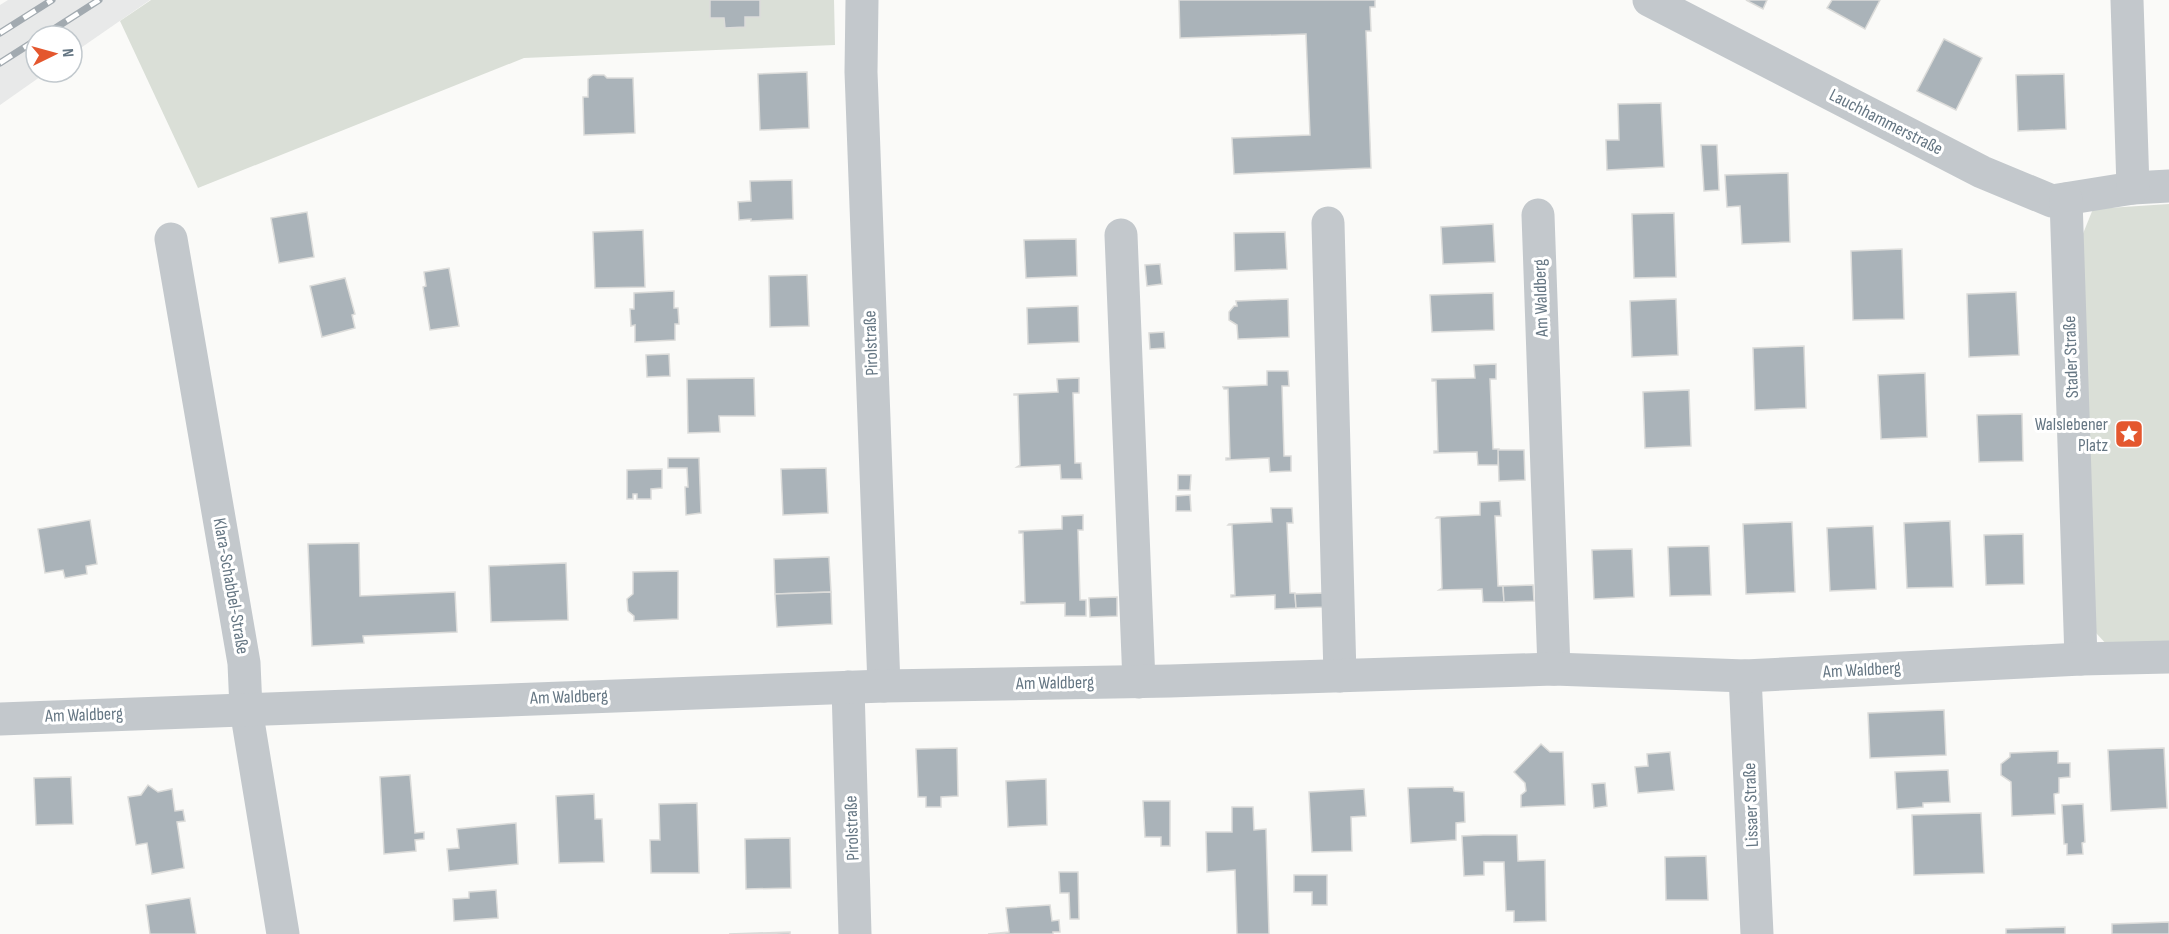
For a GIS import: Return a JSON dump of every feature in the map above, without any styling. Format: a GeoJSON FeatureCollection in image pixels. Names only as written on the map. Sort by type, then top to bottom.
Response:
{"type":"FeatureCollection","features":[{"type":"Feature","properties":{"kind":"street","name":"Pirolstraße"},"geometry":{"type":"LineString","coordinates":[[862,0],[861,72],[884,686]]}},
{"type":"Feature","properties":{"kind":"street","name":"Lauchhammerstraße"},"geometry":{"type":"LineString","coordinates":[[1649,0],[1982,172],[2052,201],[2133,188],[2169,186]]}},
{"type":"Feature","properties":{"kind":"street"},"geometry":{"type":"LineString","coordinates":[[2127,0],[2133,188]]}},
{"type":"Feature","properties":{"kind":"street","name":"Stader Straße"},"geometry":{"type":"LineString","coordinates":[[2066,199],[2081,659]]}},
{"type":"Feature","properties":{"kind":"street","name":"Am Waldberg"},"geometry":{"type":"LineString","coordinates":[[1538,215],[1554,669]]}},
{"type":"Feature","properties":{"kind":"street"},"geometry":{"type":"LineString","coordinates":[[1328,223],[1340,676]]}},
{"type":"Feature","properties":{"kind":"street"},"geometry":{"type":"LineString","coordinates":[[1121,235],[1139,682]]}},
{"type":"Feature","properties":{"kind":"street","name":"Klara-Schabbel-Straße"},"geometry":{"type":"LineString","coordinates":[[171,239],[244,663],[246,709],[283,934]]}},
{"type":"Feature","properties":{"kind":"street","name":"Am Waldberg"},"geometry":{"type":"LineString","coordinates":[[0,719],[848,687],[1139,682],[1554,669],[1746,676],[2081,659],[2169,657]]}},
{"type":"Feature","properties":{"kind":"street","name":"Lissaer Straße"},"geometry":{"type":"LineString","coordinates":[[1746,676],[1757,934]]}},
{"type":"Feature","properties":{"kind":"street","name":"Pirolstraße"},"geometry":{"type":"LineString","coordinates":[[848,687],[855,934]]}},
{"type":"Feature","properties":{"kind":"shaded area"},"geometry":{"type":"Polygon","coordinates":[[[8,0],[150,0],[84,46],[84,24],[24,24],[24,84],[30,84],[0,105],[0,5],[8,0]]]}},
{"type":"Feature","properties":{"kind":"shaded area"},"geometry":{"type":"Polygon","coordinates":[[[151,0],[834,0],[835,45],[524,58],[198,188],[120,21],[151,0]]]}},
{"type":"Feature","properties":{"kind":"shaded area","name":"Walslebener Platz"},"geometry":{"type":"Polygon","coordinates":[[[2169,204],[2169,645],[2110,648],[2096,633],[2082,236],[2093,209],[2169,204]]]}},
{"type":"Feature","properties":{"kind":"building"},"geometry":{"type":"Polygon","coordinates":[[[710,0],[760,0],[760,17],[745,17],[745,27],[725,28],[724,18],[710,18],[710,0]]]}},
{"type":"Feature","properties":{"kind":"building"},"geometry":{"type":"Polygon","coordinates":[[[1179,0],[1375,0],[1375,7],[1370,7],[1371,31],[1366,31],[1371,168],[1234,174],[1232,138],[1310,135],[1306,34],[1180,38],[1179,0]]]}},
{"type":"Feature","properties":{"kind":"building"},"geometry":{"type":"Polygon","coordinates":[[[1746,0],[1767,0],[1763,9],[1746,0]]]}},
{"type":"Feature","properties":{"kind":"building"},"geometry":{"type":"Polygon","coordinates":[[[1832,0],[1880,0],[1865,29],[1827,8],[1832,0]]]}},
{"type":"Feature","properties":{"kind":"building"},"geometry":{"type":"Polygon","coordinates":[[[1944,39],[1982,58],[1956,110],[1917,91],[1944,39]]]}},
{"type":"Feature","properties":{"kind":"building"},"geometry":{"type":"Polygon","coordinates":[[[807,72],[809,128],[760,130],[758,74],[807,72]]]}},
{"type":"Feature","properties":{"kind":"building"},"geometry":{"type":"Polygon","coordinates":[[[2064,74],[2066,129],[2018,131],[2016,75],[2064,74]]]}},
{"type":"Feature","properties":{"kind":"building"},"geometry":{"type":"Polygon","coordinates":[[[593,75],[604,75],[607,78],[633,78],[635,133],[584,135],[583,97],[588,97],[588,79],[593,75]]]}},
{"type":"Feature","properties":{"kind":"building"},"geometry":{"type":"Polygon","coordinates":[[[1661,103],[1664,167],[1607,170],[1606,140],[1619,140],[1618,104],[1661,103]]]}},
{"type":"Feature","properties":{"kind":"building"},"geometry":{"type":"Polygon","coordinates":[[[1701,145],[1717,145],[1719,190],[1704,191],[1701,145]]]}},
{"type":"Feature","properties":{"kind":"building"},"geometry":{"type":"Polygon","coordinates":[[[1788,173],[1790,242],[1742,244],[1740,206],[1727,207],[1725,175],[1788,173]]]}},
{"type":"Feature","properties":{"kind":"building"},"geometry":{"type":"Polygon","coordinates":[[[792,180],[793,219],[739,220],[738,202],[751,201],[750,181],[792,180]]]}},
{"type":"Feature","properties":{"kind":"building"},"geometry":{"type":"Polygon","coordinates":[[[307,212],[314,257],[279,263],[271,218],[307,212]]]}},
{"type":"Feature","properties":{"kind":"building"},"geometry":{"type":"Polygon","coordinates":[[[1674,213],[1676,277],[1634,278],[1632,214],[1674,213]]]}},
{"type":"Feature","properties":{"kind":"building"},"geometry":{"type":"Polygon","coordinates":[[[1493,224],[1495,262],[1443,264],[1441,227],[1493,224]]]}},
{"type":"Feature","properties":{"kind":"building"},"geometry":{"type":"Polygon","coordinates":[[[643,230],[645,287],[595,288],[593,232],[643,230]]]}},
{"type":"Feature","properties":{"kind":"building"},"geometry":{"type":"Polygon","coordinates":[[[1285,232],[1287,269],[1235,271],[1234,233],[1285,232]]]}},
{"type":"Feature","properties":{"kind":"building"},"geometry":{"type":"Polygon","coordinates":[[[1076,239],[1077,276],[1026,278],[1024,240],[1076,239]]]}},
{"type":"Feature","properties":{"kind":"building"},"geometry":{"type":"Polygon","coordinates":[[[1902,249],[1904,319],[1853,320],[1851,251],[1902,249]]]}},
{"type":"Feature","properties":{"kind":"building"},"geometry":{"type":"Polygon","coordinates":[[[1160,264],[1162,284],[1147,286],[1145,265],[1160,264]]]}},
{"type":"Feature","properties":{"kind":"building"},"geometry":{"type":"Polygon","coordinates":[[[449,268],[459,326],[430,330],[423,287],[426,286],[424,272],[449,268]]]}},
{"type":"Feature","properties":{"kind":"building"},"geometry":{"type":"Polygon","coordinates":[[[807,275],[809,326],[770,327],[769,276],[807,275]]]}},
{"type":"Feature","properties":{"kind":"building"},"geometry":{"type":"Polygon","coordinates":[[[345,278],[355,314],[352,315],[355,328],[322,337],[310,286],[345,278]]]}},
{"type":"Feature","properties":{"kind":"building"},"geometry":{"type":"Polygon","coordinates":[[[674,291],[674,308],[678,308],[679,324],[675,324],[675,340],[635,342],[635,325],[631,326],[630,309],[634,309],[634,293],[674,291]]]}},
{"type":"Feature","properties":{"kind":"building"},"geometry":{"type":"Polygon","coordinates":[[[2016,292],[2019,355],[1969,357],[1967,294],[2016,292]]]}},
{"type":"Feature","properties":{"kind":"building"},"geometry":{"type":"Polygon","coordinates":[[[1493,293],[1494,330],[1432,332],[1430,295],[1493,293]]]}},
{"type":"Feature","properties":{"kind":"building"},"geometry":{"type":"Polygon","coordinates":[[[1288,299],[1289,337],[1238,339],[1237,325],[1229,320],[1229,312],[1237,306],[1236,301],[1288,299]]]}},
{"type":"Feature","properties":{"kind":"building"},"geometry":{"type":"Polygon","coordinates":[[[1676,299],[1678,355],[1632,357],[1630,301],[1676,299]]]}},
{"type":"Feature","properties":{"kind":"building"},"geometry":{"type":"Polygon","coordinates":[[[1078,306],[1079,342],[1028,344],[1027,308],[1078,306]]]}},
{"type":"Feature","properties":{"kind":"building"},"geometry":{"type":"Polygon","coordinates":[[[1164,332],[1165,348],[1150,349],[1149,333],[1164,332]]]}},
{"type":"Feature","properties":{"kind":"building"},"geometry":{"type":"Polygon","coordinates":[[[1804,346],[1806,408],[1755,410],[1753,348],[1804,346]]]}},
{"type":"Feature","properties":{"kind":"building"},"geometry":{"type":"Polygon","coordinates":[[[669,354],[670,376],[647,377],[646,355],[669,354]]]}},
{"type":"Feature","properties":{"kind":"building"},"geometry":{"type":"Polygon","coordinates":[[[1496,364],[1496,379],[1490,379],[1493,449],[1499,449],[1498,465],[1478,465],[1477,452],[1434,453],[1438,451],[1436,381],[1432,379],[1475,378],[1474,365],[1496,364]]]}},
{"type":"Feature","properties":{"kind":"building"},"geometry":{"type":"Polygon","coordinates":[[[1267,371],[1288,371],[1289,386],[1282,386],[1284,456],[1291,456],[1291,471],[1270,472],[1269,458],[1226,460],[1230,458],[1228,389],[1223,387],[1267,385],[1267,371]]]}},
{"type":"Feature","properties":{"kind":"building"},"geometry":{"type":"Polygon","coordinates":[[[1925,373],[1927,437],[1881,439],[1878,375],[1925,373]]]}},
{"type":"Feature","properties":{"kind":"building"},"geometry":{"type":"Polygon","coordinates":[[[754,378],[755,416],[719,416],[720,432],[688,433],[687,379],[754,378]]]}},
{"type":"Feature","properties":{"kind":"building"},"geometry":{"type":"Polygon","coordinates":[[[1079,378],[1079,393],[1073,393],[1075,463],[1081,463],[1082,479],[1061,479],[1060,465],[1017,467],[1020,465],[1018,395],[1014,394],[1058,392],[1057,379],[1079,378]]]}},
{"type":"Feature","properties":{"kind":"building"},"geometry":{"type":"Polygon","coordinates":[[[1689,390],[1691,446],[1645,448],[1643,392],[1689,390]]]}},
{"type":"Feature","properties":{"kind":"building"},"geometry":{"type":"Polygon","coordinates":[[[2022,414],[2023,461],[1979,462],[1977,415],[2022,414]]]}},
{"type":"Feature","properties":{"kind":"building"},"geometry":{"type":"Polygon","coordinates":[[[1498,450],[1524,450],[1525,480],[1499,481],[1498,450]]]}},
{"type":"Feature","properties":{"kind":"building"},"geometry":{"type":"Polygon","coordinates":[[[668,458],[699,458],[701,513],[686,515],[687,468],[668,468],[668,458]]]}},
{"type":"Feature","properties":{"kind":"building"},"geometry":{"type":"Polygon","coordinates":[[[826,468],[828,513],[783,515],[781,469],[826,468]]]}},
{"type":"Feature","properties":{"kind":"building"},"geometry":{"type":"Polygon","coordinates":[[[662,469],[662,488],[651,489],[651,499],[637,499],[637,494],[633,494],[633,499],[627,499],[627,470],[662,469]]]}},
{"type":"Feature","properties":{"kind":"building"},"geometry":{"type":"Polygon","coordinates":[[[1178,475],[1191,475],[1190,490],[1178,490],[1178,475]]]}},
{"type":"Feature","properties":{"kind":"building"},"geometry":{"type":"Polygon","coordinates":[[[1190,495],[1191,511],[1176,511],[1176,496],[1190,495]]]}},
{"type":"Feature","properties":{"kind":"building"},"geometry":{"type":"Polygon","coordinates":[[[1500,501],[1501,516],[1495,516],[1498,586],[1503,586],[1504,602],[1483,602],[1482,589],[1439,590],[1442,588],[1440,518],[1436,518],[1480,515],[1480,502],[1500,501]]]}},
{"type":"Feature","properties":{"kind":"building"},"geometry":{"type":"Polygon","coordinates":[[[1271,508],[1292,508],[1293,523],[1287,523],[1290,593],[1295,593],[1296,608],[1275,609],[1275,595],[1231,597],[1235,595],[1232,525],[1228,525],[1272,522],[1271,508]]]}},
{"type":"Feature","properties":{"kind":"building"},"geometry":{"type":"Polygon","coordinates":[[[1083,515],[1083,530],[1078,530],[1080,600],[1086,600],[1086,616],[1065,616],[1065,603],[1021,604],[1025,602],[1023,533],[1019,531],[1062,529],[1062,516],[1083,515]]]}},
{"type":"Feature","properties":{"kind":"building"},"geometry":{"type":"Polygon","coordinates":[[[90,520],[97,564],[86,566],[87,574],[65,578],[63,570],[45,573],[38,529],[90,520]]]}},
{"type":"Feature","properties":{"kind":"building"},"geometry":{"type":"Polygon","coordinates":[[[1950,521],[1953,587],[1907,588],[1904,523],[1950,521]]]}},
{"type":"Feature","properties":{"kind":"building"},"geometry":{"type":"Polygon","coordinates":[[[1792,522],[1795,592],[1746,594],[1743,524],[1792,522]]]}},
{"type":"Feature","properties":{"kind":"building"},"geometry":{"type":"Polygon","coordinates":[[[1873,526],[1876,589],[1830,591],[1827,528],[1873,526]]]}},
{"type":"Feature","properties":{"kind":"building"},"geometry":{"type":"Polygon","coordinates":[[[2023,534],[2024,584],[1986,585],[1984,535],[2023,534]]]}},
{"type":"Feature","properties":{"kind":"building"},"geometry":{"type":"Polygon","coordinates":[[[359,543],[360,596],[455,592],[457,632],[363,636],[364,643],[312,646],[308,544],[359,543]]]}},
{"type":"Feature","properties":{"kind":"building"},"geometry":{"type":"Polygon","coordinates":[[[1709,546],[1711,595],[1670,596],[1668,547],[1709,546]]]}},
{"type":"Feature","properties":{"kind":"building"},"geometry":{"type":"Polygon","coordinates":[[[1632,549],[1634,597],[1594,599],[1592,550],[1632,549]]]}},
{"type":"Feature","properties":{"kind":"building"},"geometry":{"type":"Polygon","coordinates":[[[829,557],[831,592],[775,594],[774,559],[829,557]]]}},
{"type":"Feature","properties":{"kind":"building"},"geometry":{"type":"Polygon","coordinates":[[[566,563],[568,620],[491,622],[489,566],[566,563]]]}},
{"type":"Feature","properties":{"kind":"building"},"geometry":{"type":"Polygon","coordinates":[[[678,571],[678,619],[634,621],[634,616],[628,611],[627,599],[633,594],[633,572],[678,571]]]}},
{"type":"Feature","properties":{"kind":"building"},"geometry":{"type":"Polygon","coordinates":[[[1533,585],[1534,601],[1504,602],[1503,586],[1533,585]]]}},
{"type":"Feature","properties":{"kind":"building"},"geometry":{"type":"Polygon","coordinates":[[[831,592],[832,624],[777,627],[775,594],[831,592]]]}},
{"type":"Feature","properties":{"kind":"building"},"geometry":{"type":"Polygon","coordinates":[[[1324,593],[1324,607],[1296,608],[1295,594],[1324,593]]]}},
{"type":"Feature","properties":{"kind":"building"},"geometry":{"type":"Polygon","coordinates":[[[1117,597],[1117,616],[1090,617],[1089,598],[1117,597]]]}},
{"type":"Feature","properties":{"kind":"building"},"geometry":{"type":"Polygon","coordinates":[[[1944,710],[1946,755],[1870,758],[1868,713],[1944,710]]]}},
{"type":"Feature","properties":{"kind":"building"},"geometry":{"type":"Polygon","coordinates":[[[1541,744],[1550,752],[1563,752],[1565,805],[1521,807],[1521,795],[1526,791],[1525,783],[1514,772],[1541,744]]]}},
{"type":"Feature","properties":{"kind":"building"},"geometry":{"type":"Polygon","coordinates":[[[957,748],[958,796],[941,797],[941,807],[926,807],[926,797],[918,797],[916,749],[957,748]]]}},
{"type":"Feature","properties":{"kind":"building"},"geometry":{"type":"Polygon","coordinates":[[[2164,748],[2167,808],[2111,811],[2108,750],[2164,748]]]}},
{"type":"Feature","properties":{"kind":"building"},"geometry":{"type":"Polygon","coordinates":[[[2058,751],[2058,763],[2070,763],[2070,777],[2059,778],[2059,793],[2054,794],[2055,814],[2012,816],[2011,782],[2001,775],[2001,764],[2010,757],[2010,753],[2058,751]]]}},
{"type":"Feature","properties":{"kind":"building"},"geometry":{"type":"Polygon","coordinates":[[[1670,752],[1674,790],[1638,793],[1635,767],[1648,766],[1647,754],[1670,752]]]}},
{"type":"Feature","properties":{"kind":"building"},"geometry":{"type":"Polygon","coordinates":[[[1948,770],[1950,802],[1923,803],[1923,807],[1897,809],[1895,772],[1948,770]]]}},
{"type":"Feature","properties":{"kind":"building"},"geometry":{"type":"Polygon","coordinates":[[[410,775],[415,833],[424,832],[424,839],[415,840],[416,851],[384,854],[380,777],[410,775]]]}},
{"type":"Feature","properties":{"kind":"building"},"geometry":{"type":"Polygon","coordinates":[[[71,777],[73,824],[36,825],[34,778],[71,777]]]}},
{"type":"Feature","properties":{"kind":"building"},"geometry":{"type":"Polygon","coordinates":[[[1046,779],[1047,825],[1008,827],[1006,781],[1046,779]]]}},
{"type":"Feature","properties":{"kind":"building"},"geometry":{"type":"Polygon","coordinates":[[[1605,783],[1607,806],[1594,808],[1592,784],[1605,783]]]}},
{"type":"Feature","properties":{"kind":"building"},"geometry":{"type":"Polygon","coordinates":[[[148,785],[158,792],[172,789],[175,811],[183,810],[185,821],[177,822],[184,868],[152,874],[147,843],[136,845],[128,797],[141,795],[148,785]]]}},
{"type":"Feature","properties":{"kind":"building"},"geometry":{"type":"Polygon","coordinates":[[[1453,787],[1454,791],[1464,792],[1465,822],[1456,823],[1456,840],[1411,843],[1408,788],[1453,787]]]}},
{"type":"Feature","properties":{"kind":"building"},"geometry":{"type":"Polygon","coordinates":[[[1364,789],[1366,816],[1351,817],[1352,851],[1312,852],[1309,792],[1364,789]]]}},
{"type":"Feature","properties":{"kind":"building"},"geometry":{"type":"Polygon","coordinates":[[[594,794],[595,819],[602,819],[604,862],[559,863],[556,796],[594,794]]]}},
{"type":"Feature","properties":{"kind":"building"},"geometry":{"type":"Polygon","coordinates":[[[1143,801],[1170,801],[1170,846],[1161,846],[1161,837],[1145,837],[1143,801]]]}},
{"type":"Feature","properties":{"kind":"building"},"geometry":{"type":"Polygon","coordinates":[[[697,803],[699,873],[651,873],[650,840],[660,840],[659,804],[697,803]]]}},
{"type":"Feature","properties":{"kind":"building"},"geometry":{"type":"Polygon","coordinates":[[[2083,804],[2085,842],[2082,843],[2083,854],[2067,855],[2067,844],[2064,844],[2062,805],[2083,804]]]}},
{"type":"Feature","properties":{"kind":"building"},"geometry":{"type":"Polygon","coordinates":[[[1232,807],[1253,807],[1254,830],[1266,829],[1269,934],[1237,934],[1235,870],[1207,872],[1206,832],[1232,832],[1232,807]]]}},
{"type":"Feature","properties":{"kind":"building"},"geometry":{"type":"Polygon","coordinates":[[[1981,813],[1984,873],[1914,875],[1912,815],[1981,813]]]}},
{"type":"Feature","properties":{"kind":"building"},"geometry":{"type":"Polygon","coordinates":[[[516,823],[518,864],[449,871],[447,849],[459,848],[457,829],[516,823]]]}},
{"type":"Feature","properties":{"kind":"building"},"geometry":{"type":"Polygon","coordinates":[[[1517,835],[1518,861],[1545,860],[1546,921],[1514,922],[1514,911],[1506,911],[1504,862],[1484,862],[1484,875],[1464,876],[1462,836],[1517,835]]]}},
{"type":"Feature","properties":{"kind":"building"},"geometry":{"type":"Polygon","coordinates":[[[790,838],[791,888],[746,889],[745,839],[790,838]]]}},
{"type":"Feature","properties":{"kind":"building"},"geometry":{"type":"Polygon","coordinates":[[[1706,856],[1708,900],[1666,900],[1665,857],[1706,856]]]}},
{"type":"Feature","properties":{"kind":"building"},"geometry":{"type":"Polygon","coordinates":[[[1059,872],[1078,872],[1079,919],[1070,919],[1069,893],[1060,893],[1059,872]]]}},
{"type":"Feature","properties":{"kind":"building"},"geometry":{"type":"Polygon","coordinates":[[[1294,875],[1327,875],[1327,905],[1312,905],[1312,892],[1294,892],[1294,875]]]}},
{"type":"Feature","properties":{"kind":"building"},"geometry":{"type":"Polygon","coordinates":[[[496,890],[498,918],[454,921],[453,899],[469,898],[469,892],[496,890]]]}},
{"type":"Feature","properties":{"kind":"building"},"geometry":{"type":"Polygon","coordinates":[[[190,898],[196,934],[150,934],[146,905],[190,898]]]}},
{"type":"Feature","properties":{"kind":"building"},"geometry":{"type":"Polygon","coordinates":[[[1050,905],[1052,921],[1059,920],[1060,932],[1053,932],[1053,934],[988,934],[1009,932],[1006,908],[1050,905]]]}},
{"type":"Feature","properties":{"kind":"building"},"geometry":{"type":"Polygon","coordinates":[[[2169,922],[2169,934],[2112,934],[2112,924],[2169,922]]]}},
{"type":"Feature","properties":{"kind":"building"},"geometry":{"type":"Polygon","coordinates":[[[2065,927],[2065,934],[2006,934],[2006,929],[2065,927]]]}},
{"type":"Feature","properties":{"kind":"building"},"geometry":{"type":"Polygon","coordinates":[[[790,932],[790,934],[729,934],[790,932]]]}},
{"type":"Feature","properties":{"kind":"railway"},"geometry":{"type":"LineString","coordinates":[[0,33],[52,0]]}},
{"type":"Feature","properties":{"kind":"railway"},"geometry":{"type":"LineString","coordinates":[[62,24],[99,0]]}},
{"type":"Feature","properties":{"kind":"railway"},"geometry":{"type":"LineString","coordinates":[[0,63],[24,48]]}},
{"type":"Feature","properties":{"kind":"place","name":"Walslebener Platz"},"geometry":{"type":"Point","coordinates":[2129,434]}}]}
